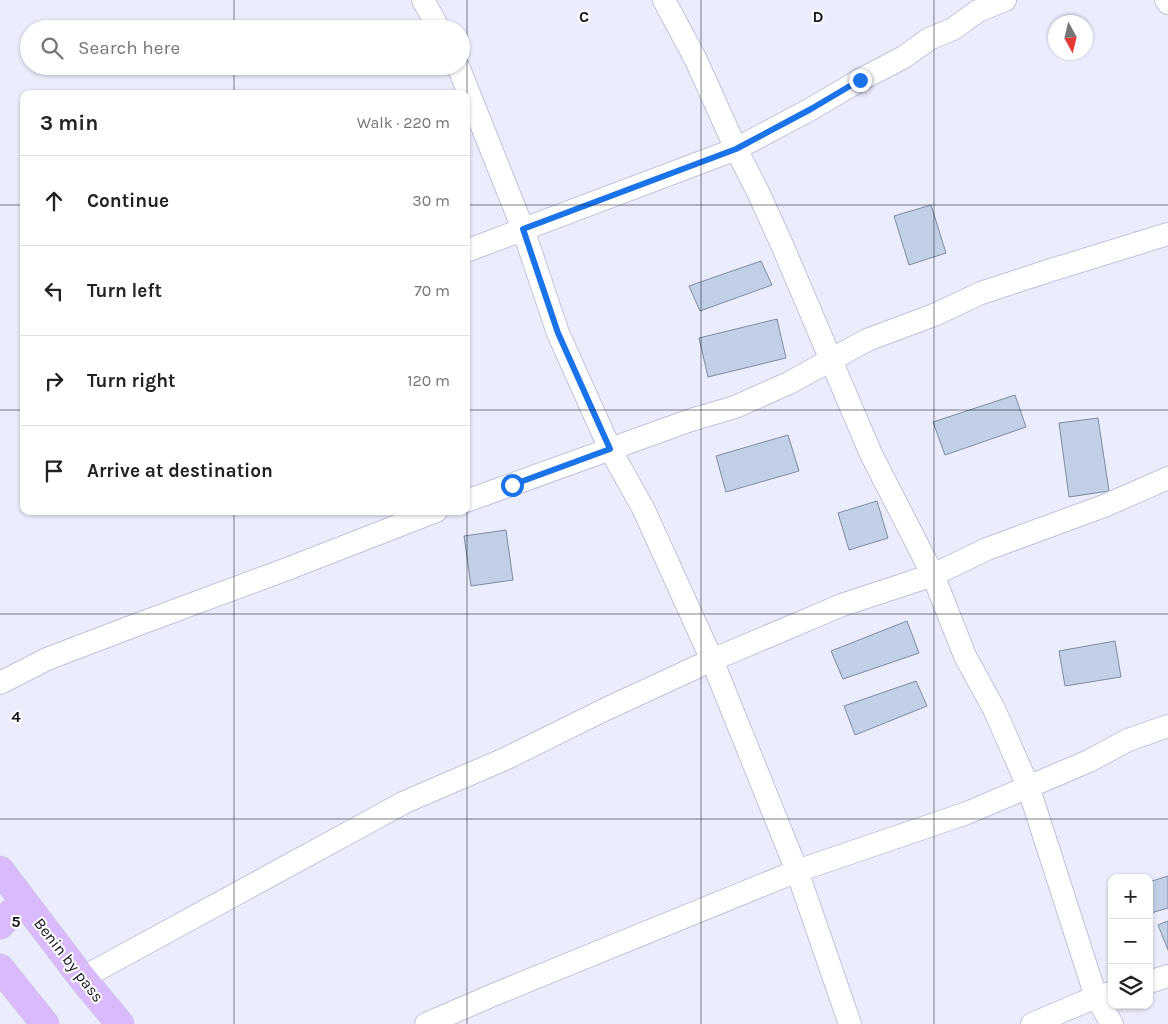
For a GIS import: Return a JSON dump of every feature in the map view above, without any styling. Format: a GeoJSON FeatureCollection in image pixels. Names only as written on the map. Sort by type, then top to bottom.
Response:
{"type":"FeatureCollection","features":[{"type":"Feature","properties":{"kind":"highway","name":"Benin by pass"},"geometry":{"type":"LineString","coordinates":[[0,870],[82,978],[120,1024]]}},
{"type":"Feature","properties":{"kind":"highway"},"geometry":{"type":"LineString","coordinates":[[0,925],[23,901]]}},
{"type":"Feature","properties":{"kind":"highway"},"geometry":{"type":"LineString","coordinates":[[0,968],[45,1024]]}},
{"type":"Feature","properties":{"kind":"street"},"geometry":{"type":"LineString","coordinates":[[423,0],[434,20]]}},
{"type":"Feature","properties":{"kind":"street"},"geometry":{"type":"LineString","coordinates":[[664,0],[696,60],[736,149],[766,208],[871,454],[933,575],[965,656],[994,709],[1028,786],[1104,994],[1112,1024]]}},
{"type":"Feature","properties":{"kind":"street"},"geometry":{"type":"LineString","coordinates":[[470,249],[736,149],[904,56],[929,39],[953,29],[978,11],[1004,0]]}},
{"type":"Feature","properties":{"kind":"street"},"geometry":{"type":"LineString","coordinates":[[462,75],[468,90]]}},
{"type":"Feature","properties":{"kind":"street"},"geometry":{"type":"LineString","coordinates":[[470,96],[523,229],[558,333],[610,449],[643,508],[712,660],[797,871],[850,1024]]}},
{"type":"Feature","properties":{"kind":"street"},"geometry":{"type":"LineString","coordinates":[[470,500],[691,420],[734,407],[789,384],[866,340],[934,315],[981,293],[1168,234]]}},
{"type":"Feature","properties":{"kind":"street"},"geometry":{"type":"LineString","coordinates":[[82,978],[405,802],[505,759],[606,709],[712,660],[842,605],[933,575],[987,549],[1104,506],[1168,478]]}},
{"type":"Feature","properties":{"kind":"street"},"geometry":{"type":"LineString","coordinates":[[0,683],[47,659],[426,515]]}},
{"type":"Feature","properties":{"kind":"street"},"geometry":{"type":"LineString","coordinates":[[426,1024],[797,871],[967,813],[1089,761],[1128,740],[1168,726]]}},
{"type":"Feature","properties":{"kind":"street"},"geometry":{"type":"LineString","coordinates":[[1153,981],[1168,976]]}},
{"type":"Feature","properties":{"kind":"street"},"geometry":{"type":"LineString","coordinates":[[1032,1024],[1104,994]]}},
{"type":"Feature","properties":{"kind":"building"},"geometry":{"type":"Polygon","coordinates":[[[931,205],[946,253],[909,265],[894,216],[931,205]]]}},
{"type":"Feature","properties":{"kind":"building"},"geometry":{"type":"Polygon","coordinates":[[[761,261],[772,285],[700,311],[689,286],[761,261]]]}},
{"type":"Feature","properties":{"kind":"building"},"geometry":{"type":"Polygon","coordinates":[[[777,319],[786,358],[708,377],[699,338],[777,319]]]}},
{"type":"Feature","properties":{"kind":"building"},"geometry":{"type":"Polygon","coordinates":[[[1015,395],[1026,427],[945,455],[933,422],[1015,395]]]}},
{"type":"Feature","properties":{"kind":"building"},"geometry":{"type":"Polygon","coordinates":[[[1098,418],[1109,491],[1069,497],[1059,423],[1098,418]]]}},
{"type":"Feature","properties":{"kind":"building"},"geometry":{"type":"Polygon","coordinates":[[[788,435],[799,471],[726,492],[716,456],[788,435]]]}},
{"type":"Feature","properties":{"kind":"building"},"geometry":{"type":"Polygon","coordinates":[[[877,501],[888,538],[849,550],[838,513],[877,501]]]}},
{"type":"Feature","properties":{"kind":"building"},"geometry":{"type":"Polygon","coordinates":[[[506,530],[513,580],[471,586],[464,536],[506,530]]]}},
{"type":"Feature","properties":{"kind":"building"},"geometry":{"type":"Polygon","coordinates":[[[907,621],[919,653],[843,679],[831,651],[907,621]]]}},
{"type":"Feature","properties":{"kind":"building"},"geometry":{"type":"Polygon","coordinates":[[[1115,641],[1121,677],[1065,686],[1059,651],[1115,641]]]}},
{"type":"Feature","properties":{"kind":"building"},"geometry":{"type":"Polygon","coordinates":[[[916,681],[927,706],[855,735],[844,706],[916,681]]]}},
{"type":"Feature","properties":{"kind":"building"},"geometry":{"type":"Polygon","coordinates":[[[1168,876],[1168,908],[1153,912],[1153,881],[1168,876]]]}},
{"type":"Feature","properties":{"kind":"building"},"geometry":{"type":"Polygon","coordinates":[[[1168,921],[1168,950],[1158,925],[1168,921]]]}},
{"type":"Feature","properties":{"kind":"route"},"geometry":{"type":"LineString","coordinates":[[512,485],[610,449],[558,333],[523,229],[736,149],[811,109],[860,80]]}}]}
